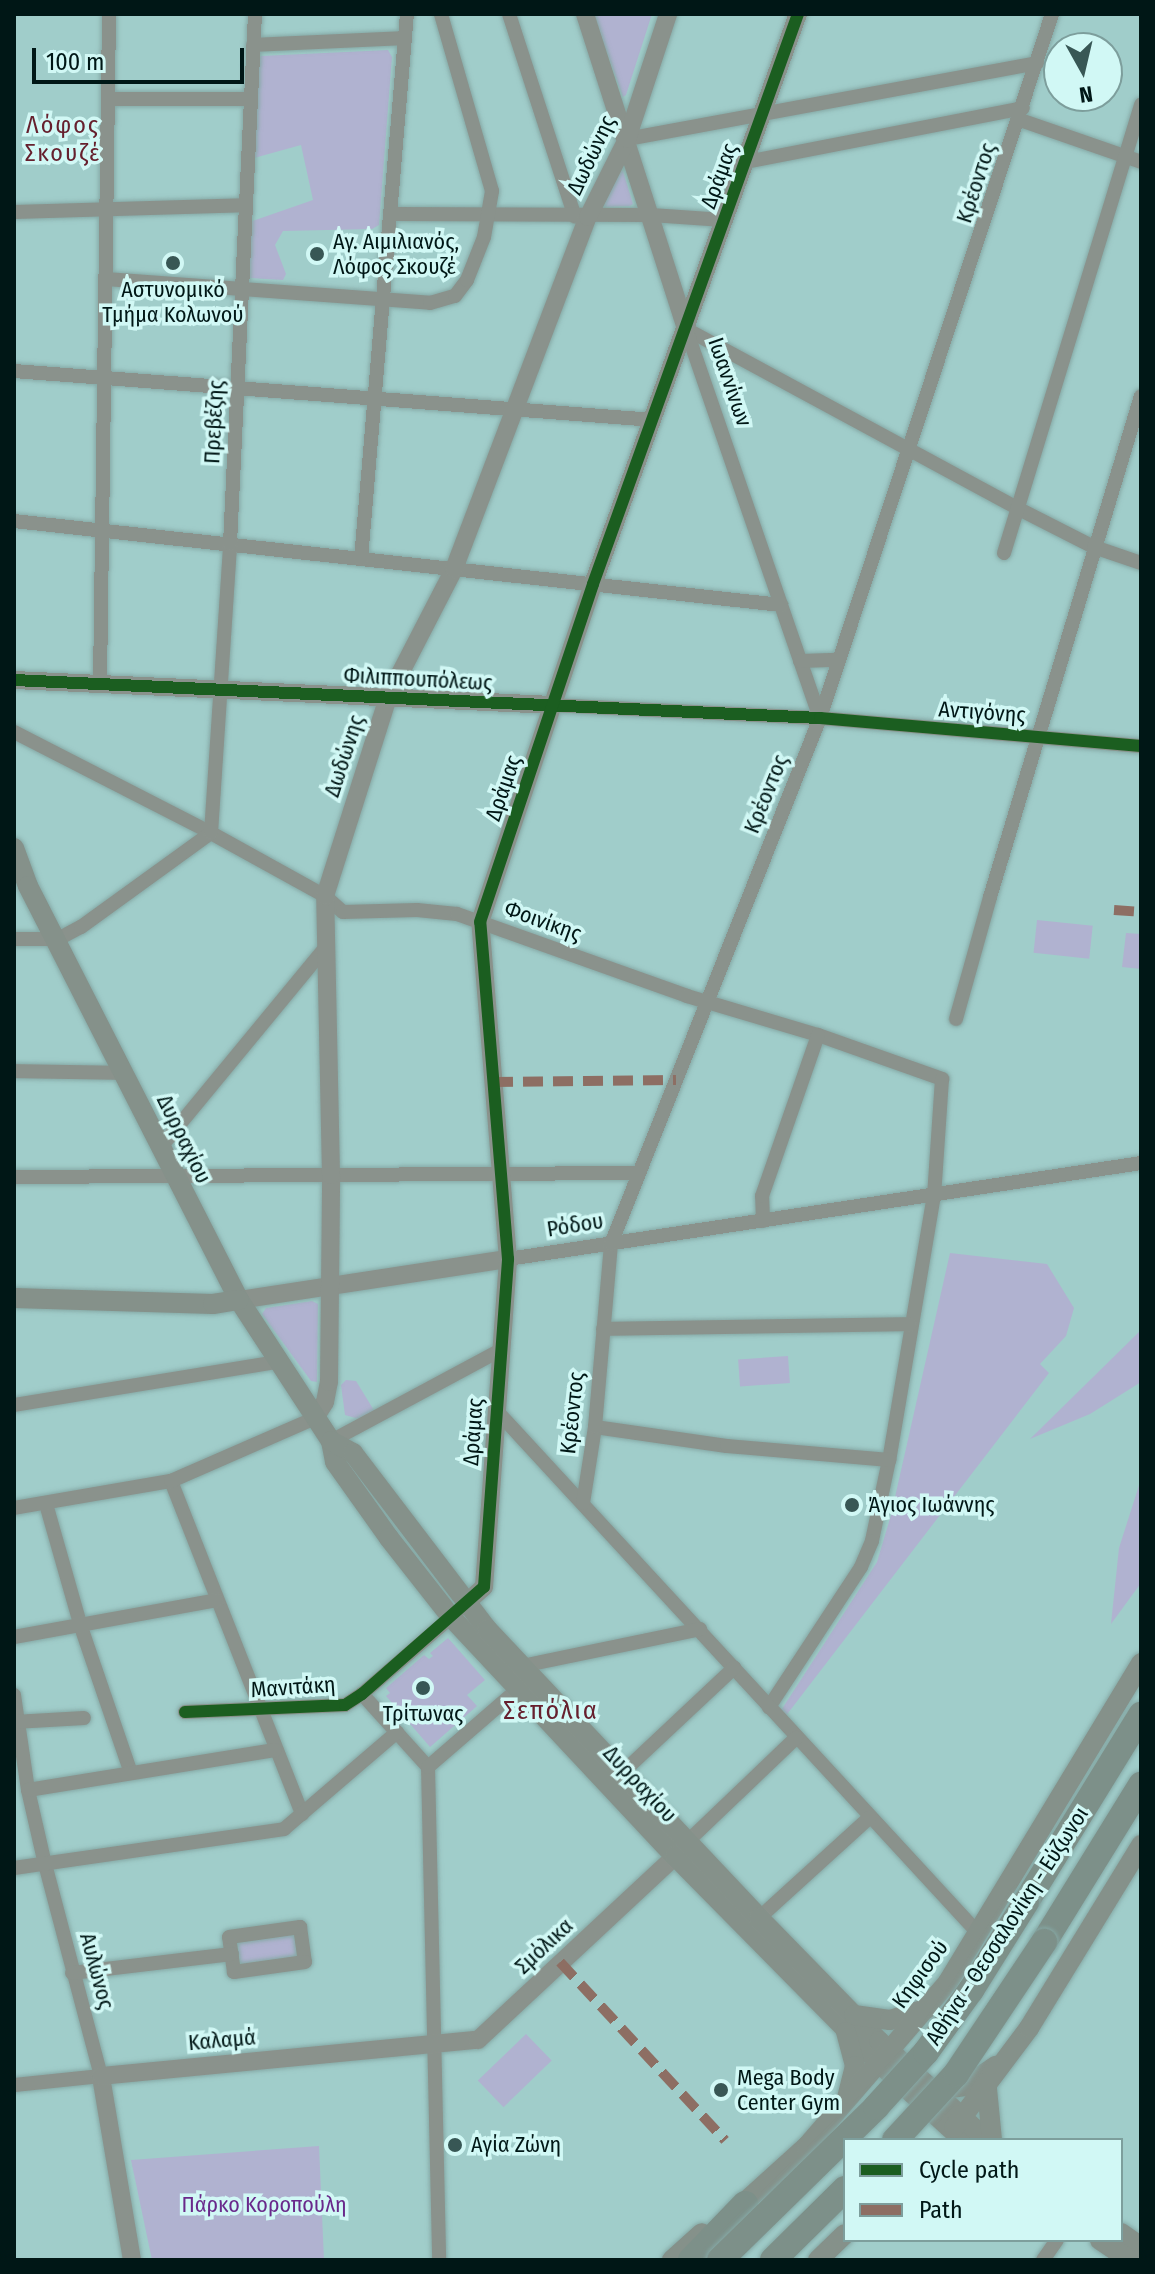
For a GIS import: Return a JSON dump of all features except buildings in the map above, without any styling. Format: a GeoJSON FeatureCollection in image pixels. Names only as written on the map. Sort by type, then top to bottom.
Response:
{"type":"FeatureCollection","features":[{"type":"Feature","properties":{"kind":"highway","name":"Αθήνα - Θεσσαλονίκη - Εύζωνοι"},"geometry":{"type":"LineString","coordinates":[[844,2138],[926,2052],[971,1990],[1141,1715]]}},
{"type":"Feature","properties":{"kind":"highway","name":"Αθήνα - Θεσσαλονίκη - Εύζωνοι"},"geometry":{"type":"LineString","coordinates":[[897,2138],[956,2074],[1000,2013],[1141,1785]]}},
{"type":"Feature","properties":{"kind":"highway","name":"Αθήνα - Θεσσαλονίκη - Εύζωνοι"},"geometry":{"type":"LineString","coordinates":[[720,2260],[843,2139]]}},
{"type":"Feature","properties":{"kind":"highway"},"geometry":{"type":"LineString","coordinates":[[773,2260],[843,2191]]}},
{"type":"Feature","properties":{"kind":"highway"},"geometry":{"type":"LineString","coordinates":[[691,2260],[745,2204]]}},
{"type":"Feature","properties":{"kind":"main road","name":"Δυρραχίου"},"geometry":{"type":"LineString","coordinates":[[14,848],[28,886],[58,939],[239,1300],[276,1362],[331,1441],[335,1462],[389,1538],[458,1611],[518,1689],[681,1849],[886,2058]]}},
{"type":"Feature","properties":{"kind":"main road","name":"Ρόδου"},"geometry":{"type":"LineString","coordinates":[[14,1298],[213,1304],[239,1300]]}},
{"type":"Feature","properties":{"kind":"main road","name":"Δυρραχίου"},"geometry":{"type":"LineString","coordinates":[[458,1611],[522,1666],[622,1773],[681,1849],[759,1918],[849,2022]]}},
{"type":"Feature","properties":{"kind":"main road","name":"Κηφισού"},"geometry":{"type":"LineString","coordinates":[[672,2260],[697,2237],[745,2204],[819,2133],[948,1982],[1141,1663]]}},
{"type":"Feature","properties":{"kind":"main road"},"geometry":{"type":"LineString","coordinates":[[955,2132],[1018,2044],[1141,1845]]}},
{"type":"Feature","properties":{"kind":"main road"},"geometry":{"type":"LineString","coordinates":[[948,1982],[930,2039],[928,2064],[934,2090],[955,2132]]}},
{"type":"Feature","properties":{"kind":"main road"},"geometry":{"type":"LineString","coordinates":[[847,2100],[855,2066],[849,2022],[890,2020],[926,2009]]}},
{"type":"Feature","properties":{"kind":"main road"},"geometry":{"type":"LineString","coordinates":[[819,2133],[910,2092],[966,2086],[977,2081],[1018,2044]]}},
{"type":"Feature","properties":{"kind":"main road"},"geometry":{"type":"LineString","coordinates":[[886,2058],[934,2090]]}},
{"type":"Feature","properties":{"kind":"main road"},"geometry":{"type":"LineString","coordinates":[[886,2058],[910,2092],[955,2132],[980,2138]]}},
{"type":"Feature","properties":{"kind":"main road"},"geometry":{"type":"LineString","coordinates":[[987,2089],[989,2138]]}},
{"type":"Feature","properties":{"kind":"main road"},"geometry":{"type":"LineString","coordinates":[[908,2138],[910,2092]]}},
{"type":"Feature","properties":{"kind":"main road"},"geometry":{"type":"LineString","coordinates":[[1123,2234],[1141,2247]]}},
{"type":"Feature","properties":{"kind":"main road"},"geometry":{"type":"LineString","coordinates":[[818,2260],[843,2236]]}},
{"type":"Feature","properties":{"kind":"main road"},"geometry":{"type":"LineString","coordinates":[[1103,2242],[1130,2260]]}},
{"type":"Feature","properties":{"kind":"street"},"geometry":{"type":"LineString","coordinates":[[100,684],[109,14]]}},
{"type":"Feature","properties":{"kind":"street","name":"Πρεβέζης"},"geometry":{"type":"LineString","coordinates":[[211,833],[230,544],[255,14]]}},
{"type":"Feature","properties":{"kind":"street"},"geometry":{"type":"LineString","coordinates":[[361,559],[407,14]]}},
{"type":"Feature","properties":{"kind":"street"},"geometry":{"type":"LineString","coordinates":[[106,279],[430,303],[455,296],[467,280],[490,215],[491,188],[441,14]]}},
{"type":"Feature","properties":{"kind":"street"},"geometry":{"type":"LineString","coordinates":[[509,14],[582,217]]}},
{"type":"Feature","properties":{"kind":"street","name":"Ιωαννίνων"},"geometry":{"type":"LineString","coordinates":[[585,14],[686,329],[820,718]]}},
{"type":"Feature","properties":{"kind":"street","name":"Δωδώνης"},"geometry":{"type":"LineString","coordinates":[[315,1418],[325,1402],[329,1382],[331,1286],[325,896],[388,697],[454,569],[516,410],[582,217],[627,139],[668,14]]}},
{"type":"Feature","properties":{"kind":"street","name":"Δράμας"},"geometry":{"type":"LineString","coordinates":[[458,1611],[484,1587],[508,1259],[480,922],[593,584],[798,14]]}},
{"type":"Feature","properties":{"kind":"street","name":"Κρέοντος"},"geometry":{"type":"LineString","coordinates":[[583,1503],[595,1427],[611,1244],[820,718],[1052,14]]}},
{"type":"Feature","properties":{"kind":"street"},"geometry":{"type":"LineString","coordinates":[[253,45],[405,38]]}},
{"type":"Feature","properties":{"kind":"street"},"geometry":{"type":"LineString","coordinates":[[627,139],[1037,63]]}},
{"type":"Feature","properties":{"kind":"street"},"geometry":{"type":"LineString","coordinates":[[108,99],[249,99]]}},
{"type":"Feature","properties":{"kind":"street"},"geometry":{"type":"LineString","coordinates":[[1004,553],[1141,104]]}},
{"type":"Feature","properties":{"kind":"street"},"geometry":{"type":"LineString","coordinates":[[746,162],[1021,114],[1141,162]]}},
{"type":"Feature","properties":{"kind":"street"},"geometry":{"type":"LineString","coordinates":[[14,212],[244,205]]}},
{"type":"Feature","properties":{"kind":"street"},"geometry":{"type":"LineString","coordinates":[[392,214],[651,215],[724,220]]}},
{"type":"Feature","properties":{"kind":"street"},"geometry":{"type":"LineString","coordinates":[[686,329],[1017,508],[1094,547],[1141,563]]}},
{"type":"Feature","properties":{"kind":"street"},"geometry":{"type":"LineString","coordinates":[[14,371],[653,420]]}},
{"type":"Feature","properties":{"kind":"street"},"geometry":{"type":"LineString","coordinates":[[956,1019],[1141,396]]}},
{"type":"Feature","properties":{"kind":"street"},"geometry":{"type":"LineString","coordinates":[[14,521],[781,605]]}},
{"type":"Feature","properties":{"kind":"street"},"geometry":{"type":"LineString","coordinates":[[800,661],[838,660]]}},
{"type":"Feature","properties":{"kind":"street","name":"Φιλιππουπόλεως"},"geometry":{"type":"LineString","coordinates":[[14,680],[820,718]]}},
{"type":"Feature","properties":{"kind":"street","name":"Αντιγόνης"},"geometry":{"type":"LineString","coordinates":[[820,718],[1141,746]]}},
{"type":"Feature","properties":{"kind":"street","name":"Φοινίκης"},"geometry":{"type":"LineString","coordinates":[[14,732],[211,833],[325,896],[343,912],[417,910],[457,914],[942,1079],[934,1195]]}},
{"type":"Feature","properties":{"kind":"street"},"geometry":{"type":"LineString","coordinates":[[14,939],[58,939],[117,902],[211,833]]}},
{"type":"Feature","properties":{"kind":"street"},"geometry":{"type":"LineString","coordinates":[[161,1147],[324,949]]}},
{"type":"Feature","properties":{"kind":"street"},"geometry":{"type":"LineString","coordinates":[[763,1221],[762,1196],[818,1035]]}},
{"type":"Feature","properties":{"kind":"street"},"geometry":{"type":"LineString","coordinates":[[14,1071],[124,1073]]}},
{"type":"Feature","properties":{"kind":"street","name":"Ρόδου"},"geometry":{"type":"LineString","coordinates":[[239,1300],[1141,1163]]}},
{"type":"Feature","properties":{"kind":"street"},"geometry":{"type":"LineString","coordinates":[[14,1177],[638,1173]]}},
{"type":"Feature","properties":{"kind":"street"},"geometry":{"type":"LineString","coordinates":[[769,1707],[861,1567],[872,1541],[889,1460],[934,1195]]}},
{"type":"Feature","properties":{"kind":"street"},"geometry":{"type":"LineString","coordinates":[[603,1329],[910,1324]]}},
{"type":"Feature","properties":{"kind":"street"},"geometry":{"type":"LineString","coordinates":[[331,1441],[499,1351]]}},
{"type":"Feature","properties":{"kind":"street"},"geometry":{"type":"LineString","coordinates":[[14,1405],[276,1362]]}},
{"type":"Feature","properties":{"kind":"street"},"geometry":{"type":"LineString","coordinates":[[495,1409],[978,1933]]}},
{"type":"Feature","properties":{"kind":"street"},"geometry":{"type":"LineString","coordinates":[[14,1508],[171,1481],[315,1418]]}},
{"type":"Feature","properties":{"kind":"street"},"geometry":{"type":"LineString","coordinates":[[595,1427],[727,1446],[889,1460]]}},
{"type":"Feature","properties":{"kind":"street"},"geometry":{"type":"LineString","coordinates":[[171,1481],[302,1814]]}},
{"type":"Feature","properties":{"kind":"street"},"geometry":{"type":"LineString","coordinates":[[46,1504],[81,1627],[131,1773]]}},
{"type":"Feature","properties":{"kind":"street"},"geometry":{"type":"LineString","coordinates":[[14,1637],[217,1600]]}},
{"type":"Feature","properties":{"kind":"street","name":"Μανιτάκη"},"geometry":{"type":"LineString","coordinates":[[185,1712],[345,1705],[362,1694],[458,1611]]}},
{"type":"Feature","properties":{"kind":"street"},"geometry":{"type":"LineString","coordinates":[[522,1666],[700,1629]]}},
{"type":"Feature","properties":{"kind":"street"},"geometry":{"type":"LineString","coordinates":[[622,1773],[734,1668]]}},
{"type":"Feature","properties":{"kind":"street"},"geometry":{"type":"LineString","coordinates":[[428,1767],[518,1689]]}},
{"type":"Feature","properties":{"kind":"street"},"geometry":{"type":"LineString","coordinates":[[362,1694],[428,1767],[439,2260]]}},
{"type":"Feature","properties":{"kind":"street","name":"Αυλώνος"},"geometry":{"type":"LineString","coordinates":[[14,1695],[28,1790],[72,1973],[101,2076],[132,2260]]}},
{"type":"Feature","properties":{"kind":"street"},"geometry":{"type":"LineString","coordinates":[[16,1722],[84,1718]]}},
{"type":"Feature","properties":{"kind":"street"},"geometry":{"type":"LineString","coordinates":[[14,1868],[284,1829],[397,1732]]}},
{"type":"Feature","properties":{"kind":"street","name":"Σμόλικα"},"geometry":{"type":"LineString","coordinates":[[435,2045],[467,2043],[489,2032],[796,1738]]}},
{"type":"Feature","properties":{"kind":"street"},"geometry":{"type":"LineString","coordinates":[[28,1790],[275,1750]]}},
{"type":"Feature","properties":{"kind":"street"},"geometry":{"type":"LineString","coordinates":[[759,1918],[869,1818]]}},
{"type":"Feature","properties":{"kind":"street"},"geometry":{"type":"LineString","coordinates":[[300,1927],[305,1962],[234,1972],[232,1954],[229,1937],[300,1927]]}},
{"type":"Feature","properties":{"kind":"street"},"geometry":{"type":"LineString","coordinates":[[72,1973],[232,1954]]}},
{"type":"Feature","properties":{"kind":"street","name":"Καλαμά"},"geometry":{"type":"LineString","coordinates":[[14,2085],[435,2045]]}},
{"type":"Feature","properties":{"kind":"street"},"geometry":{"type":"LineString","coordinates":[[1043,2260],[1056,2242]]}},
{"type":"Feature","properties":{"kind":"green space"},"geometry":{"type":"Polygon","coordinates":[[[593,14],[652,14],[623,97],[593,14]]]}},
{"type":"Feature","properties":{"kind":"green space"},"geometry":{"type":"Polygon","coordinates":[[[388,50],[392,57],[379,225],[372,229],[283,231],[275,245],[286,274],[283,280],[251,278],[244,274],[247,223],[313,200],[301,145],[250,159],[257,60],[261,56],[388,50]]]}},
{"type":"Feature","properties":{"kind":"green space"},"geometry":{"type":"Polygon","coordinates":[[[616,170],[623,171],[633,204],[630,206],[605,207],[602,203],[616,170]]]}},
{"type":"Feature","properties":{"kind":"green space"},"geometry":{"type":"Polygon","coordinates":[[[1037,920],[1093,926],[1089,959],[1034,953],[1037,920]]]}},
{"type":"Feature","properties":{"kind":"green space"},"geometry":{"type":"Polygon","coordinates":[[[1126,933],[1141,934],[1141,969],[1122,967],[1126,933]]]}},
{"type":"Feature","properties":{"kind":"green space"},"geometry":{"type":"Polygon","coordinates":[[[950,1253],[1047,1264],[1074,1308],[1066,1336],[1040,1364],[1049,1373],[785,1717],[780,1712],[877,1562],[891,1515],[950,1253]]]}},
{"type":"Feature","properties":{"kind":"green space"},"geometry":{"type":"Polygon","coordinates":[[[312,1301],[318,1304],[317,1382],[311,1381],[262,1314],[266,1308],[312,1301]]]}},
{"type":"Feature","properties":{"kind":"green space"},"geometry":{"type":"Polygon","coordinates":[[[1141,1330],[1141,1382],[1090,1414],[1030,1439],[1141,1330]]]}},
{"type":"Feature","properties":{"kind":"green space"},"geometry":{"type":"Polygon","coordinates":[[[788,1356],[790,1383],[740,1386],[738,1359],[788,1356]]]}},
{"type":"Feature","properties":{"kind":"green space"},"geometry":{"type":"Polygon","coordinates":[[[346,1380],[356,1381],[375,1412],[359,1419],[345,1415],[341,1385],[346,1380]]]}},
{"type":"Feature","properties":{"kind":"green space"},"geometry":{"type":"Polygon","coordinates":[[[1141,1479],[1141,1583],[1111,1624],[1119,1548],[1141,1479]]]}},
{"type":"Feature","properties":{"kind":"green space"},"geometry":{"type":"Polygon","coordinates":[[[448,1638],[485,1680],[467,1695],[477,1706],[430,1747],[386,1696],[390,1693],[386,1688],[424,1655],[429,1659],[433,1656],[430,1653],[448,1638]]]}},
{"type":"Feature","properties":{"kind":"green space"},"geometry":{"type":"Polygon","coordinates":[[[294,1933],[297,1957],[240,1964],[237,1940],[294,1933]]]}},
{"type":"Feature","properties":{"kind":"green space"},"geometry":{"type":"Polygon","coordinates":[[[526,2034],[552,2061],[504,2107],[478,2081],[526,2034]]]}},
{"type":"Feature","properties":{"kind":"green space","name":"Πάρκο Κοροπούλη"},"geometry":{"type":"Polygon","coordinates":[[[319,2146],[324,2260],[152,2260],[131,2160],[319,2146]]]}},
{"type":"Feature","properties":{"kind":"marked path"},"geometry":{"type":"LineString","coordinates":[[1114,910],[1141,912]]}},
{"type":"Feature","properties":{"kind":"marked path"},"geometry":{"type":"LineString","coordinates":[[493,1082],[676,1080]]}},
{"type":"Feature","properties":{"kind":"marked path"},"geometry":{"type":"LineString","coordinates":[[560,1962],[725,2140]]}},
{"type":"Feature","properties":{"kind":"cycle path"},"geometry":{"type":"LineString","coordinates":[[185,1712],[345,1705],[362,1694],[484,1587],[508,1259],[480,922],[593,584],[798,14]]}},
{"type":"Feature","properties":{"kind":"cycle path"},"geometry":{"type":"LineString","coordinates":[[14,680],[820,718],[1141,746]]}},
{"type":"Feature","properties":{"kind":"place","name":"Αγ. Αιμιλιανός, Λόφος Σκουζέ"},"geometry":{"type":"Point","coordinates":[317,254]}},
{"type":"Feature","properties":{"kind":"place","name":"Αστυνομικό Τμήμα Κολωνού"},"geometry":{"type":"Point","coordinates":[173,263]}},
{"type":"Feature","properties":{"kind":"place","name":"Άγιος Ιωάννης"},"geometry":{"type":"Point","coordinates":[852,1505]}},
{"type":"Feature","properties":{"kind":"place","name":"Τρίτωνας"},"geometry":{"type":"Point","coordinates":[423,1688]}},
{"type":"Feature","properties":{"kind":"place","name":"Mega Body Center Gym"},"geometry":{"type":"Point","coordinates":[721,2090]}},
{"type":"Feature","properties":{"kind":"place","name":"Αγία Ζώνη"},"geometry":{"type":"Point","coordinates":[455,2145]}},
{"type":"Feature","properties":{"kind":"district","name":"Λόφος Σκουζέ"},"geometry":{"type":"Point","coordinates":[63,140]}},
{"type":"Feature","properties":{"kind":"district","name":"Σεπόλια"},"geometry":{"type":"Point","coordinates":[551,1711]}}]}
